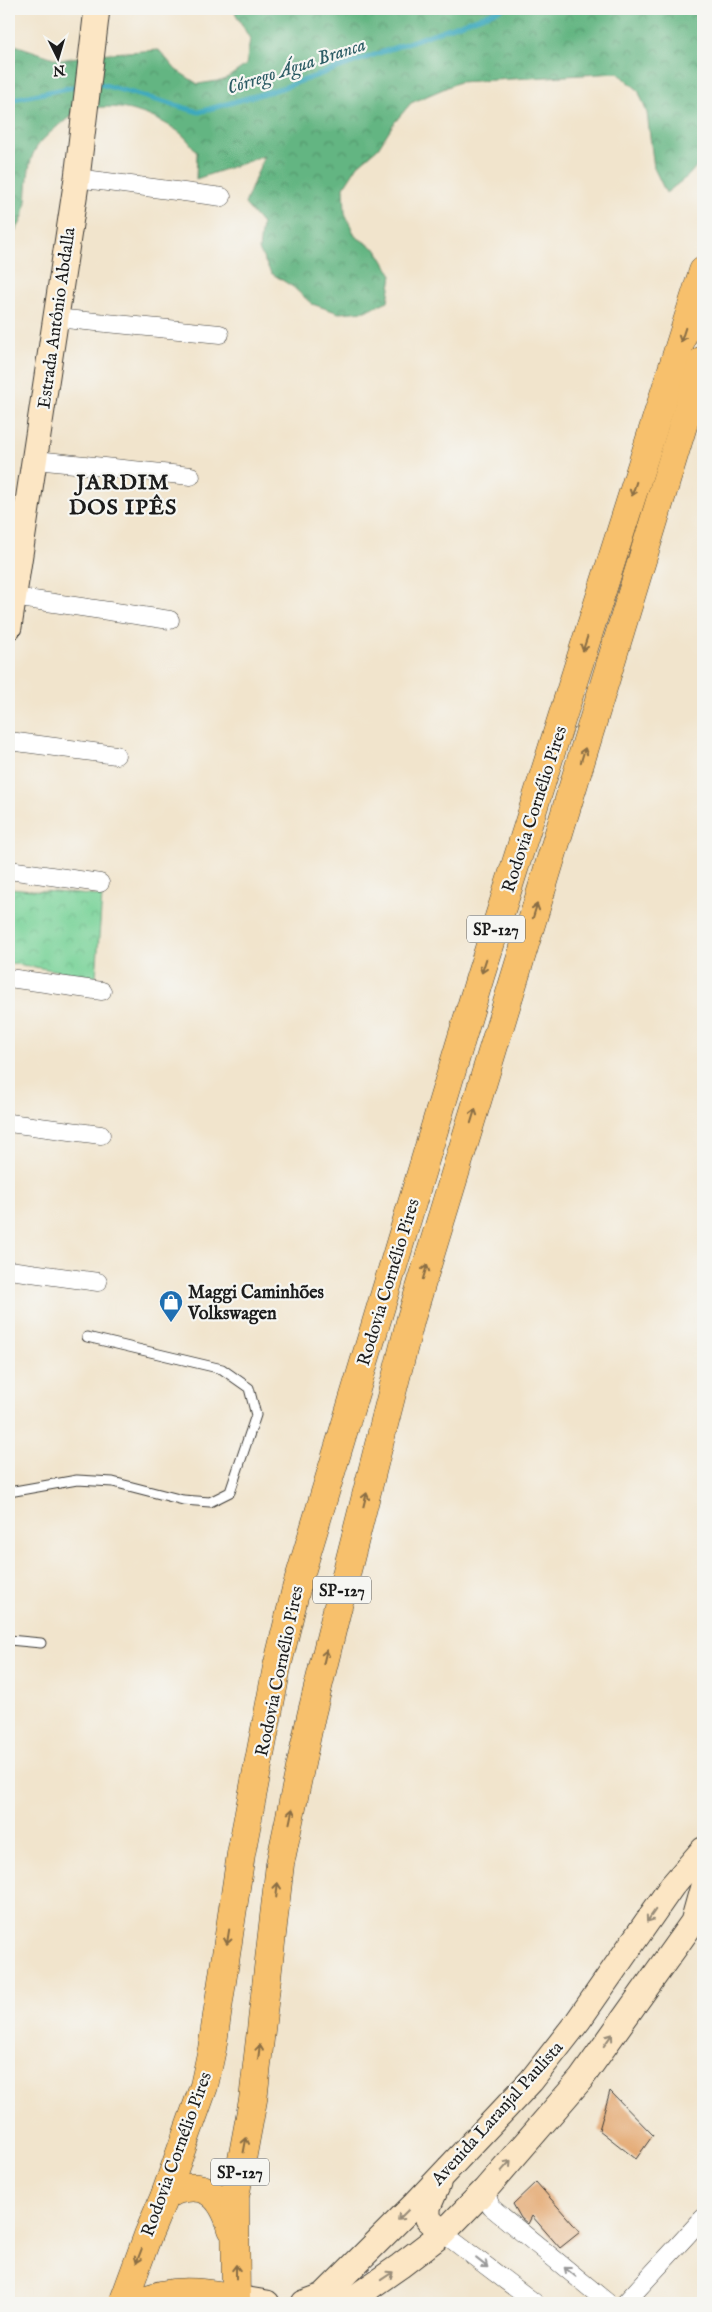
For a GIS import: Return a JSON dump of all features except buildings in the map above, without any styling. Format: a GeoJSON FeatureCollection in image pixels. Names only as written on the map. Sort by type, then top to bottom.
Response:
{"type":"FeatureCollection","features":[{"type":"Feature","properties":{"kind":"main road","name":"Rodovia Cornélio Pires"},"geometry":{"type":"LineString","coordinates":[[123,2303],[144,2244],[165,2195],[204,2086],[241,1854],[277,1667],[296,1589],[480,977],[703,271]]}},
{"type":"Feature","properties":{"kind":"main road","name":"Rodovia Cornélio Pires"},"geometry":{"type":"LineString","coordinates":[[236,2301],[235,2197],[253,2100],[280,1864],[311,1716],[411,1318],[703,360]]}},
{"type":"Feature","properties":{"kind":"main road"},"geometry":{"type":"LineString","coordinates":[[165,2195],[189,2186],[204,2189],[216,2196],[226,2213],[236,2245]]}},
{"type":"Feature","properties":{"kind":"main road"},"geometry":{"type":"LineString","coordinates":[[138,2303],[155,2296],[189,2292],[219,2294],[236,2301]]}},
{"type":"Feature","properties":{"kind":"street","name":"Estrada Antônio Abdalla"},"geometry":{"type":"LineString","coordinates":[[9,627],[36,460],[55,318],[77,178],[97,9]]}},
{"type":"Feature","properties":{"kind":"street"},"geometry":{"type":"LineString","coordinates":[[77,178],[222,196]]}},
{"type":"Feature","properties":{"kind":"street"},"geometry":{"type":"LineString","coordinates":[[55,318],[220,334]]}},
{"type":"Feature","properties":{"kind":"street"},"geometry":{"type":"LineString","coordinates":[[36,460],[191,476]]}},
{"type":"Feature","properties":{"kind":"street"},"geometry":{"type":"LineString","coordinates":[[13,597],[170,620]]}},
{"type":"Feature","properties":{"kind":"street"},"geometry":{"type":"LineString","coordinates":[[9,741],[116,755]]}},
{"type":"Feature","properties":{"kind":"street"},"geometry":{"type":"LineString","coordinates":[[9,870],[100,883]]}},
{"type":"Feature","properties":{"kind":"street"},"geometry":{"type":"LineString","coordinates":[[9,978],[102,991]]}},
{"type":"Feature","properties":{"kind":"street"},"geometry":{"type":"LineString","coordinates":[[9,1123],[101,1135]]}},
{"type":"Feature","properties":{"kind":"street"},"geometry":{"type":"LineString","coordinates":[[9,1270],[98,1282]]}},
{"type":"Feature","properties":{"kind":"street","name":"Avenida Laranjal Paulista"},"geometry":{"type":"LineString","coordinates":[[304,2303],[323,2296],[531,2081],[598,1993],[672,1886],[703,1850]]}},
{"type":"Feature","properties":{"kind":"street"},"geometry":{"type":"LineString","coordinates":[[672,1886],[686,1902],[693,1922]]}},
{"type":"Feature","properties":{"kind":"street"},"geometry":{"type":"LineString","coordinates":[[346,2303],[400,2266],[443,2233],[485,2190],[581,2079],[693,1922],[703,1886]]}},
{"type":"Feature","properties":{"kind":"street"},"geometry":{"type":"LineString","coordinates":[[598,1993],[618,1982],[628,1980],[637,1984],[640,1996]]}},
{"type":"Feature","properties":{"kind":"street"},"geometry":{"type":"LineString","coordinates":[[444,2173],[432,2198],[428,2219],[443,2233],[535,2303]]}},
{"type":"Feature","properties":{"kind":"street"},"geometry":{"type":"LineString","coordinates":[[485,2190],[491,2207],[608,2303]]}},
{"type":"Feature","properties":{"kind":"street"},"geometry":{"type":"LineString","coordinates":[[624,2303],[703,2218]]}},
{"type":"Feature","properties":{"kind":"street"},"geometry":{"type":"LineString","coordinates":[[236,2301],[267,2303]]}},
{"type":"Feature","properties":{"kind":"lane"},"geometry":{"type":"LineString","coordinates":[[9,1492],[77,1480],[113,1482],[183,1500],[210,1502],[230,1492],[256,1415],[249,1388],[222,1369],[87,1337]]}},
{"type":"Feature","properties":{"kind":"lane"},"geometry":{"type":"LineString","coordinates":[[9,1640],[41,1643]]}},
{"type":"Feature","properties":{"kind":"green space"},"geometry":{"type":"Polygon","coordinates":[[[233,9],[703,9],[703,159],[688,176],[666,193],[654,168],[647,113],[638,90],[618,73],[459,82],[411,103],[394,123],[378,148],[358,165],[344,187],[345,213],[355,236],[377,250],[392,275],[388,301],[365,311],[339,313],[312,304],[293,287],[271,273],[259,250],[262,224],[245,204],[264,156],[196,179],[197,152],[179,132],[142,113],[114,107],[100,107],[74,114],[59,125],[37,147],[31,160],[22,219],[9,236],[9,43],[60,60],[95,54],[159,50],[176,70],[198,84],[224,80],[246,65],[250,39],[233,9]]]}},
{"type":"Feature","properties":{"kind":"green space"},"geometry":{"type":"Polygon","coordinates":[[[9,888],[102,896],[96,977],[9,963],[9,888]]]}},
{"type":"Feature","properties":{"kind":"waterway","name":"Córrego Água Branca"},"geometry":{"type":"LineString","coordinates":[[97,83],[199,112],[282,88],[502,9]]}},
{"type":"Feature","properties":{"kind":"waterway","name":"Córrego Água Branca"},"geometry":{"type":"LineString","coordinates":[[9,100],[73,87]]}},
{"type":"Feature","properties":{"kind":"place","name":"Maggi Caminhões Volkswagen"},"geometry":{"type":"Point","coordinates":[171,1323]}},
{"type":"Feature","properties":{"kind":"district","name":"JARDIM DOS IPÊS"},"geometry":{"type":"Point","coordinates":[123,494]}}]}
